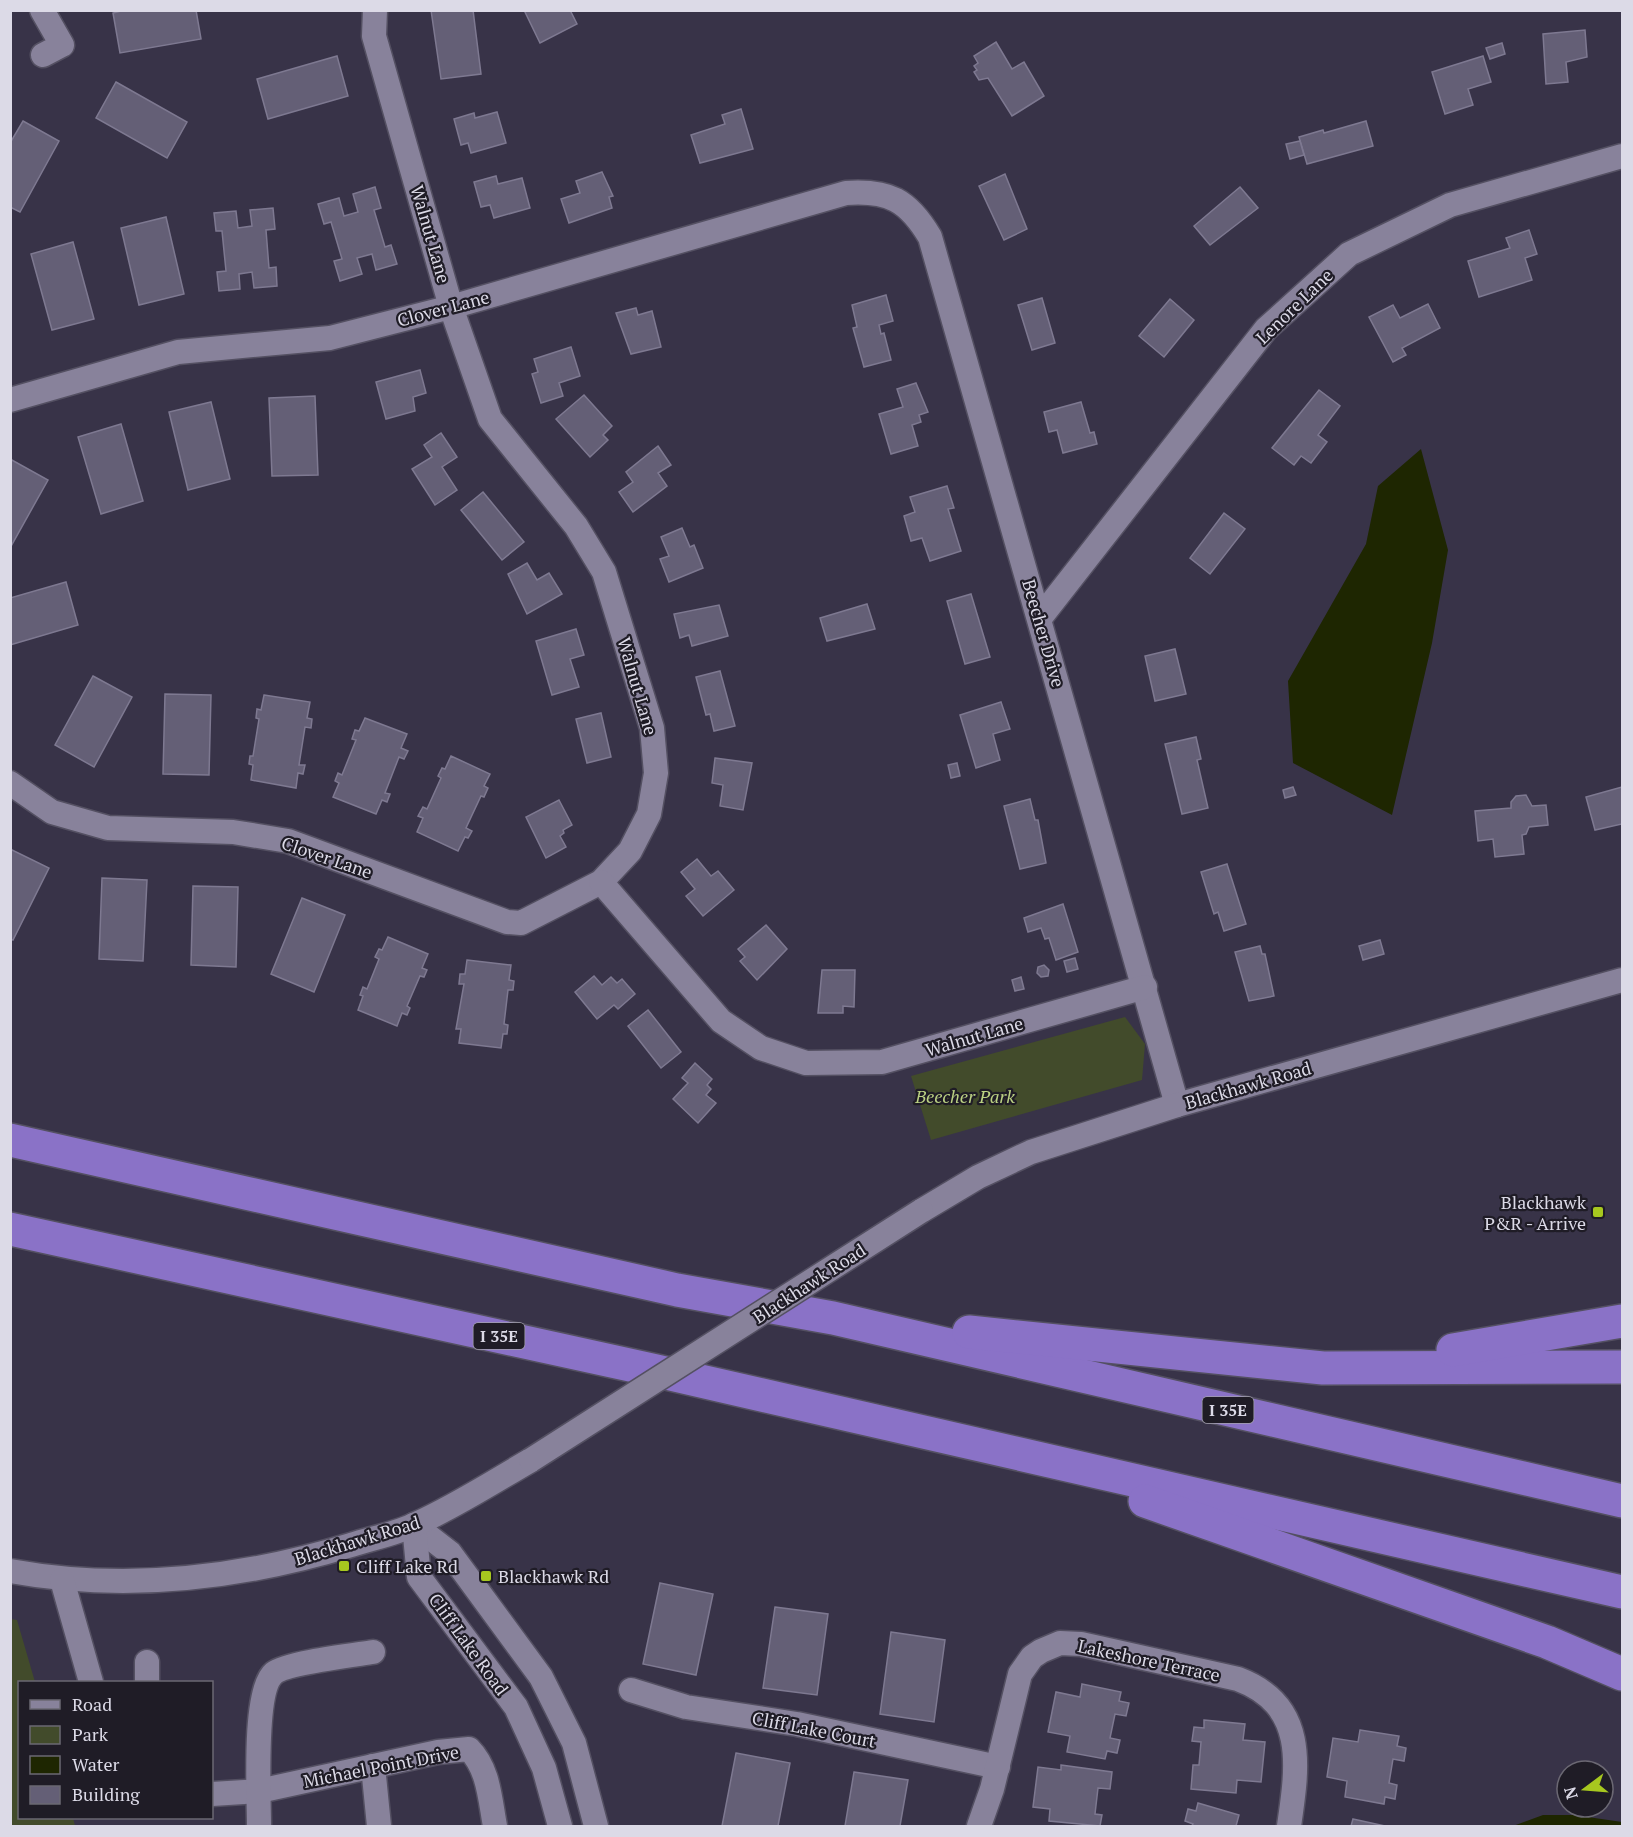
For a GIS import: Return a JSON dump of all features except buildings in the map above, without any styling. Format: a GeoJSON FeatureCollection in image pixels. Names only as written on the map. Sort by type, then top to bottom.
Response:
{"type":"FeatureCollection","features":[{"type":"Feature","properties":{"kind":"highway","name":"I 35E"},"geometry":{"type":"LineString","coordinates":[[10,1140],[677,1290],[833,1318],[1623,1501]]}},
{"type":"Feature","properties":{"kind":"highway","name":"I 35E"},"geometry":{"type":"LineString","coordinates":[[10,1228],[987,1446],[1623,1592]]}},
{"type":"Feature","properties":{"kind":"highway"},"geometry":{"type":"LineString","coordinates":[[833,1318],[1323,1368],[1623,1367]]}},
{"type":"Feature","properties":{"kind":"highway"},"geometry":{"type":"LineString","coordinates":[[1323,1368],[1483,1346],[1623,1321]]}},
{"type":"Feature","properties":{"kind":"highway"},"geometry":{"type":"LineString","coordinates":[[987,1446],[1547,1642],[1623,1674]]}},
{"type":"Feature","properties":{"kind":"street"},"geometry":{"type":"LineString","coordinates":[[42,10],[62,45],[43,55]]}},
{"type":"Feature","properties":{"kind":"street","name":"Walnut Lane"},"geometry":{"type":"LineString","coordinates":[[375,10],[374,36],[451,307],[490,419],[576,526],[604,572],[652,728],[656,772],[649,814],[630,851],[601,882],[721,1021],[761,1048],[806,1063],[882,1062],[1145,987]]}},
{"type":"Feature","properties":{"kind":"street","name":"Lenore Lane"},"geometry":{"type":"LineString","coordinates":[[1040,618],[1266,329],[1349,254],[1450,205],[1623,156]]}},
{"type":"Feature","properties":{"kind":"street","name":"Clover Lane"},"geometry":{"type":"LineString","coordinates":[[10,400],[178,352],[330,338],[451,307],[846,193],[872,191]]}},
{"type":"Feature","properties":{"kind":"street","name":"Beecher Drive"},"geometry":{"type":"LineString","coordinates":[[872,191],[898,199],[918,216],[930,237],[1177,1105]]}},
{"type":"Feature","properties":{"kind":"street","name":"Clover Lane"},"geometry":{"type":"LineString","coordinates":[[10,783],[52,812],[108,828],[233,832],[288,841],[507,922],[521,923],[601,882]]}},
{"type":"Feature","properties":{"kind":"street","name":"Blackhawk Road"},"geometry":{"type":"LineString","coordinates":[[10,1571],[62,1580],[149,1582],[237,1573],[322,1554],[414,1526],[531,1460],[921,1211],[978,1177],[1031,1152],[1177,1105],[1623,980]]}},
{"type":"Feature","properties":{"kind":"street"},"geometry":{"type":"LineString","coordinates":[[414,1526],[450,1553],[541,1677],[574,1743],[596,1827]]}},
{"type":"Feature","properties":{"kind":"street","name":"Cliff Lake Road"},"geometry":{"type":"LineString","coordinates":[[414,1526],[419,1577],[516,1707],[544,1768],[561,1827]]}},
{"type":"Feature","properties":{"kind":"street"},"geometry":{"type":"LineString","coordinates":[[62,1580],[90,1681]]}},
{"type":"Feature","properties":{"kind":"street","name":"Lakeshore Terrace"},"geometry":{"type":"LineString","coordinates":[[979,1827],[998,1767],[1017,1683],[1025,1665],[1032,1657],[1050,1646],[1081,1644],[1238,1679],[1267,1694],[1288,1719],[1294,1745],[1289,1827]]}},
{"type":"Feature","properties":{"kind":"street"},"geometry":{"type":"LineString","coordinates":[[259,1827],[260,1706],[266,1681],[275,1671],[373,1652]]}},
{"type":"Feature","properties":{"kind":"street","name":"Cliff Lake Court"},"geometry":{"type":"LineString","coordinates":[[631,1690],[686,1707],[797,1724],[998,1767]]}},
{"type":"Feature","properties":{"kind":"street","name":"Michael Point Drive"},"geometry":{"type":"LineString","coordinates":[[213,1794],[259,1791],[438,1752],[469,1749],[479,1759],[484,1770],[495,1827]]}},
{"type":"Feature","properties":{"kind":"street"},"geometry":{"type":"LineString","coordinates":[[373,1766],[379,1827]]}},
{"type":"Feature","properties":{"kind":"green space","name":"Beecher Park"},"geometry":{"type":"Polygon","coordinates":[[[1125,1017],[1145,1044],[1142,1080],[931,1140],[911,1076],[1125,1017]]]}},
{"type":"Feature","properties":{"kind":"green space"},"geometry":{"type":"Polygon","coordinates":[[[10,1619],[17,1620],[35,1681],[18,1681],[18,1819],[73,1819],[75,1826],[11,1826],[10,1619]]]}},
{"type":"Feature","properties":{"kind":"water"},"geometry":{"type":"Polygon","coordinates":[[[1421,449],[1448,550],[1432,643],[1392,815],[1293,763],[1288,681],[1366,544],[1378,486],[1421,449]]]}},
{"type":"Feature","properties":{"kind":"water"},"geometry":{"type":"Polygon","coordinates":[[[1543,1815],[1555,1815],[1555,1819],[1601,1819],[1622,1822],[1622,1826],[1513,1826],[1543,1815]]]}},
{"type":"Feature","properties":{"kind":"place","name":"Blackhawk P&R - Arrive"},"geometry":{"type":"Point","coordinates":[1598,1212]}},
{"type":"Feature","properties":{"kind":"place","name":"Cliff Lake Rd"},"geometry":{"type":"Point","coordinates":[344,1566]}},
{"type":"Feature","properties":{"kind":"place","name":"Blackhawk Rd"},"geometry":{"type":"Point","coordinates":[486,1576]}}]}
